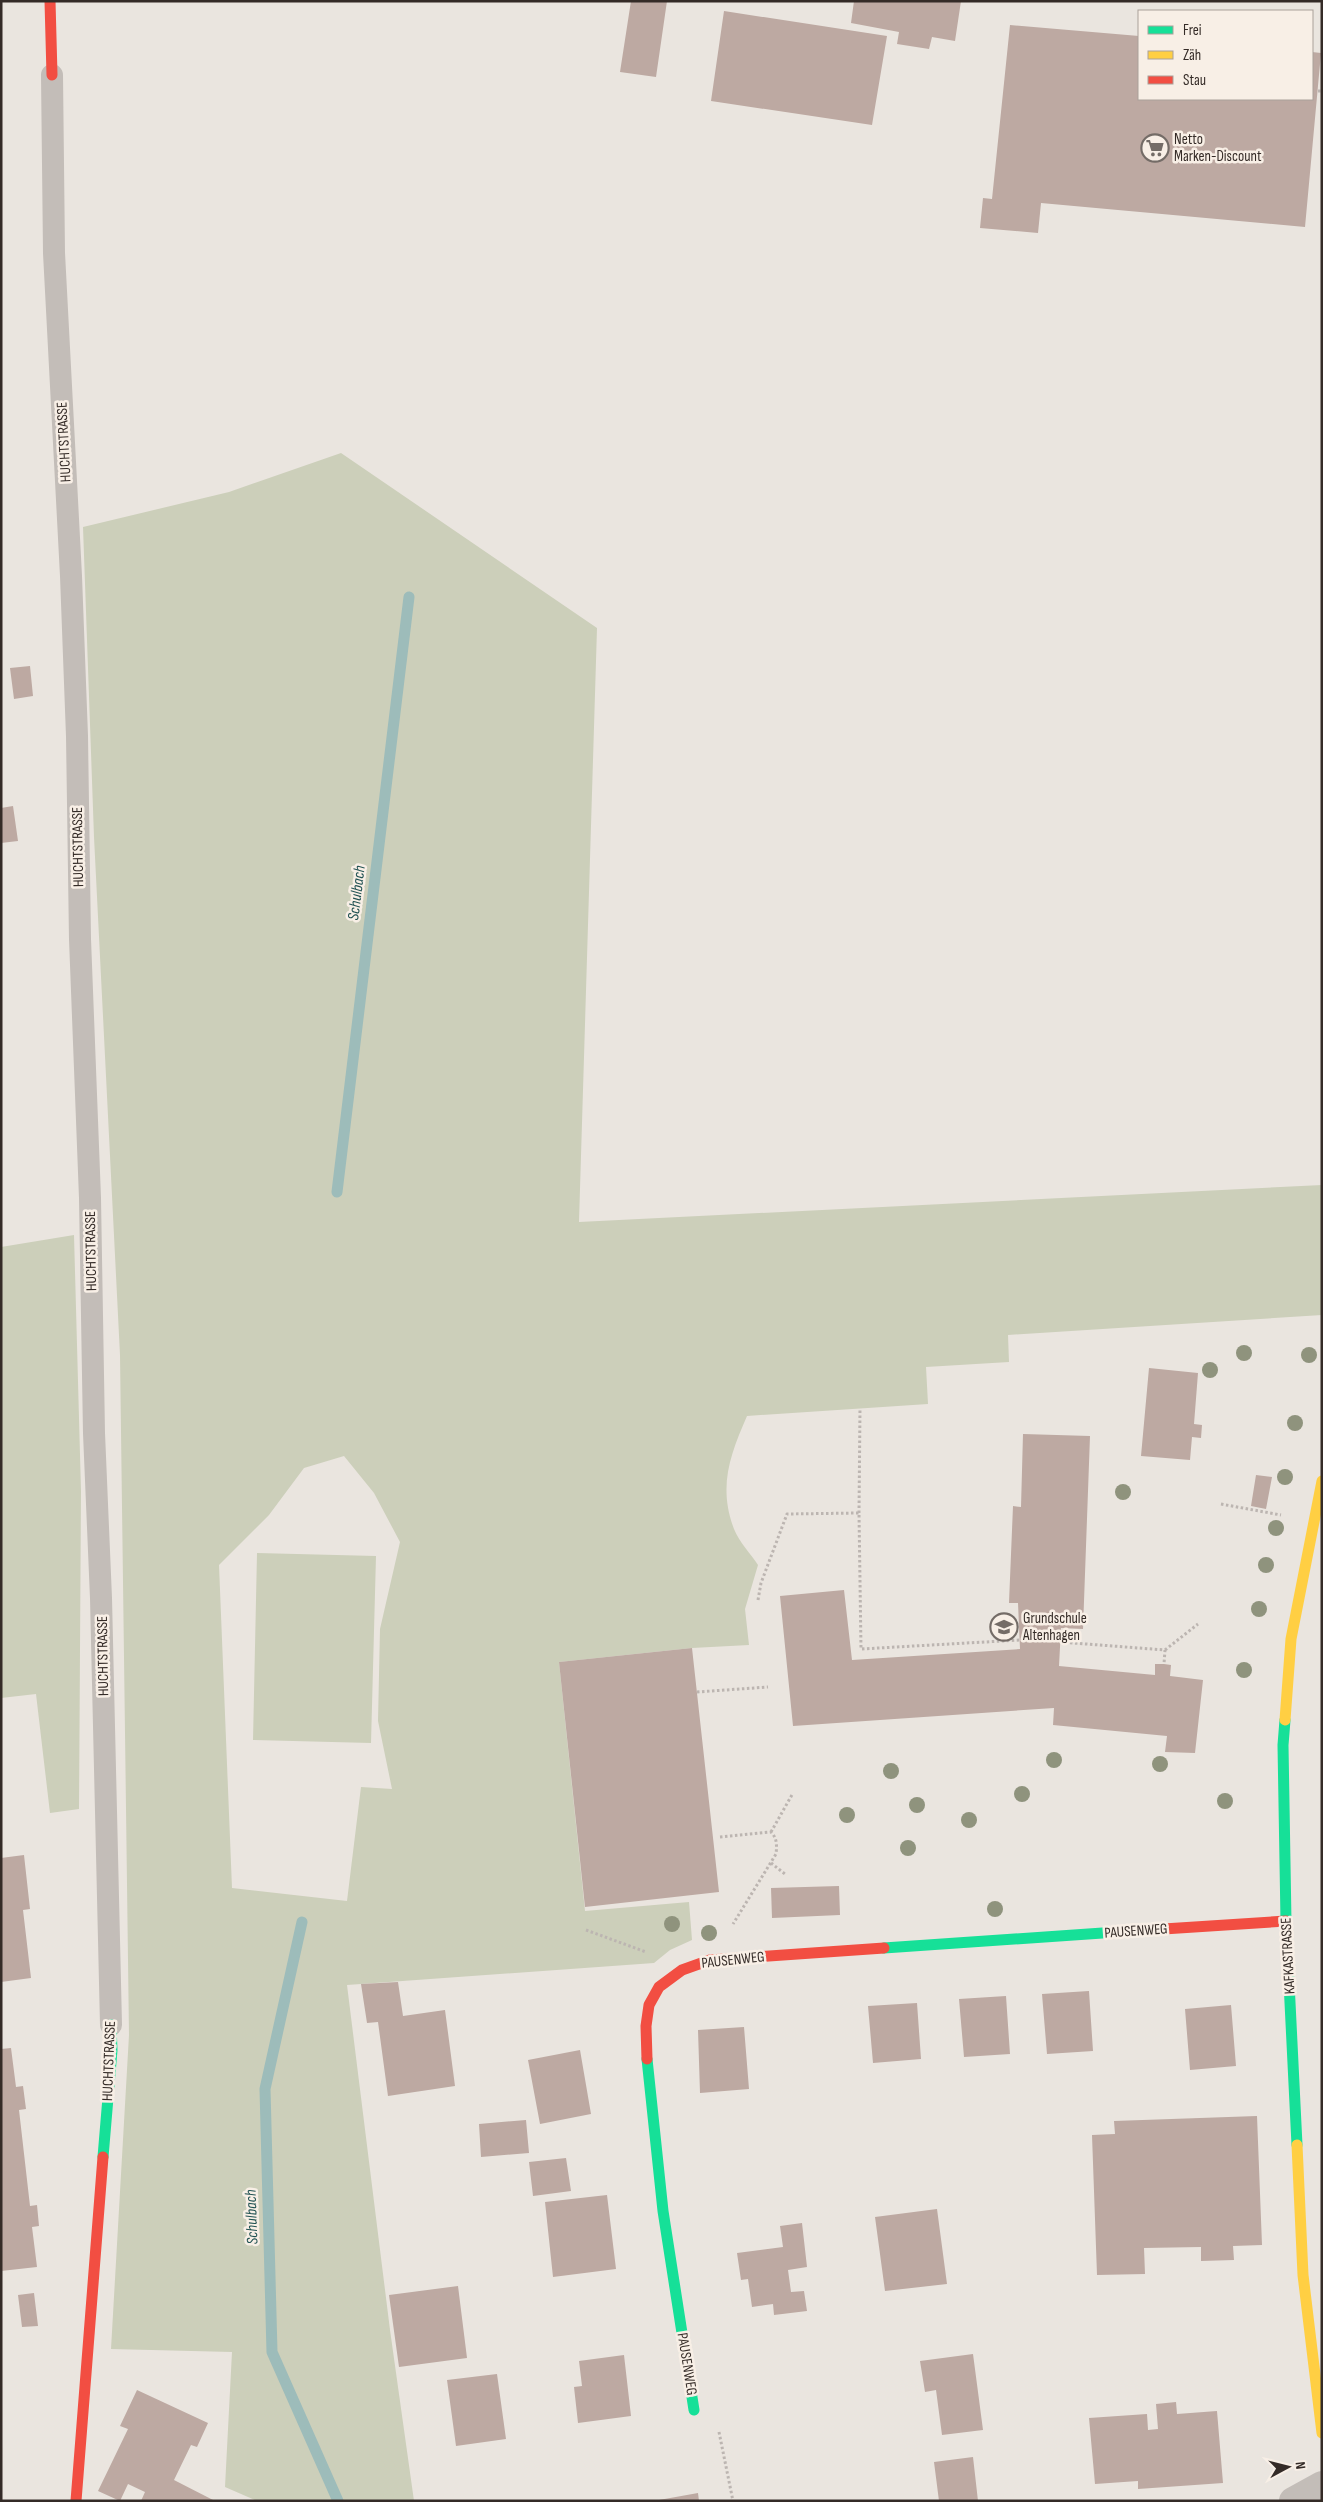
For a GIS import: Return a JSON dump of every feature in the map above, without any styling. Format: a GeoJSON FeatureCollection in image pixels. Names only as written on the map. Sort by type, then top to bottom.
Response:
{"type":"FeatureCollection","features":[{"type":"Feature","properties":{"kind":"street","name":"HUCHTSTRASSE"},"geometry":{"type":"LineString","coordinates":[[50,1],[52,75]]}},
{"type":"Feature","properties":{"kind":"street","name":"KAFKASTRASSE"},"geometry":{"type":"LineString","coordinates":[[1322,1482],[1291,1640],[1285,1698],[1283,1754],[1286,1921],[1303,2275],[1322,2433]]}},
{"type":"Feature","properties":{"kind":"street","name":"PAUSENWEG"},"geometry":{"type":"LineString","coordinates":[[694,2410],[656,2162],[646,2027],[649,2004],[662,1982],[684,1967],[710,1960],[1286,1921]]}},
{"type":"Feature","properties":{"kind":"street","name":"HUCHTSTRASSE"},"geometry":{"type":"LineString","coordinates":[[76,2501],[112,2050],[111,2025]]}},
{"type":"Feature","properties":{"kind":"street"},"geometry":{"type":"LineString","coordinates":[[1293,2501],[1322,2485]]}},
{"type":"Feature","properties":{"kind":"lane","name":"HUCHTSTRASSE"},"geometry":{"type":"LineString","coordinates":[[52,75],[54,253],[71,576],[77,736],[80,939],[90,1198],[94,1433],[102,1598],[111,2025]]}},
{"type":"Feature","properties":{"kind":"path"},"geometry":{"type":"LineString","coordinates":[[860,1408],[861,1649],[1020,1640]]}},
{"type":"Feature","properties":{"kind":"path"},"geometry":{"type":"LineString","coordinates":[[1220,1504],[1314,1521]]}},
{"type":"Feature","properties":{"kind":"path"},"geometry":{"type":"LineString","coordinates":[[758,1600],[761,1583],[787,1514],[859,1513]]}},
{"type":"Feature","properties":{"kind":"path"},"geometry":{"type":"LineString","coordinates":[[1060,1642],[1165,1650],[1198,1624]]}},
{"type":"Feature","properties":{"kind":"path"},"geometry":{"type":"LineString","coordinates":[[1164,1664],[1165,1650]]}},
{"type":"Feature","properties":{"kind":"path"},"geometry":{"type":"LineString","coordinates":[[697,1692],[768,1687]]}},
{"type":"Feature","properties":{"kind":"path"},"geometry":{"type":"LineString","coordinates":[[770,1832],[793,1793]]}},
{"type":"Feature","properties":{"kind":"path"},"geometry":{"type":"LineString","coordinates":[[710,1960],[776,1854],[777,1844],[774,1835],[770,1832],[720,1837]]}},
{"type":"Feature","properties":{"kind":"path"},"geometry":{"type":"LineString","coordinates":[[770,1863],[785,1874]]}},
{"type":"Feature","properties":{"kind":"path"},"geometry":{"type":"LineString","coordinates":[[586,1930],[684,1967]]}},
{"type":"Feature","properties":{"kind":"path","name":"PAUSENWEG"},"geometry":{"type":"LineString","coordinates":[[694,2410],[719,2432],[733,2501]]}},
{"type":"Feature","properties":{"kind":"green space"},"geometry":{"type":"Polygon","coordinates":[[[341,453],[597,628],[579,1222],[1322,1185],[1322,1315],[1008,1335],[1009,1362],[926,1367],[928,1404],[747,1416],[731,1458],[728,1471],[727,1499],[729,1514],[736,1534],[758,1565],[745,1609],[749,1645],[692,1648],[559,1662],[585,1911],[689,1902],[692,1940],[670,1950],[654,1963],[347,1985],[390,2330],[414,2501],[257,2501],[225,2487],[232,2352],[111,2349],[129,2035],[120,1355],[94,837],[83,527],[229,492],[341,453]],[[344,1456],[304,1468],[269,1515],[219,1565],[232,1888],[347,1901],[361,1787],[392,1789],[378,1721],[380,1629],[400,1542],[374,1493],[344,1456]]]}},
{"type":"Feature","properties":{"kind":"green space"},"geometry":{"type":"Polygon","coordinates":[[[74,1235],[81,1491],[79,1809],[50,1813],[36,1694],[1,1698],[1,1247],[74,1235]]]}},
{"type":"Feature","properties":{"kind":"green space"},"geometry":{"type":"Polygon","coordinates":[[[257,1553],[376,1556],[371,1743],[253,1740],[257,1553]]]}},
{"type":"Feature","properties":{"kind":"building"},"geometry":{"type":"Polygon","coordinates":[[[631,1],[667,1],[656,77],[620,72],[631,1]]]}},
{"type":"Feature","properties":{"kind":"building"},"geometry":{"type":"Polygon","coordinates":[[[854,1],[961,1],[955,41],[932,37],[929,49],[897,44],[899,32],[851,23],[854,1]]]}},
{"type":"Feature","properties":{"kind":"building"},"geometry":{"type":"Polygon","coordinates":[[[724,11],[887,36],[872,125],[711,101],[724,11]]]}},
{"type":"Feature","properties":{"kind":"building","name":"Netto Marken-Discount"},"geometry":{"type":"Polygon","coordinates":[[[1010,25],[1138,36],[1138,100],[1313,100],[1313,52],[1321,53],[1305,227],[1041,203],[1038,233],[980,228],[983,198],[992,199],[1010,25]]]}},
{"type":"Feature","properties":{"kind":"building"},"geometry":{"type":"Polygon","coordinates":[[[30,666],[33,696],[14,699],[10,668],[30,666]]]}},
{"type":"Feature","properties":{"kind":"building"},"geometry":{"type":"Polygon","coordinates":[[[13,806],[18,841],[1,843],[1,808],[13,806]]]}},
{"type":"Feature","properties":{"kind":"building"},"geometry":{"type":"Polygon","coordinates":[[[1149,1368],[1198,1373],[1194,1424],[1202,1425],[1201,1438],[1192,1437],[1190,1460],[1141,1456],[1149,1368]]]}},
{"type":"Feature","properties":{"kind":"building"},"geometry":{"type":"Polygon","coordinates":[[[1023,1434],[1090,1436],[1083,1629],[1061,1628],[1059,1666],[1155,1675],[1155,1664],[1164,1664],[1171,1665],[1170,1676],[1203,1680],[1195,1753],[1165,1752],[1167,1736],[1053,1725],[1054,1708],[793,1726],[780,1596],[844,1590],[852,1660],[1020,1649],[1018,1603],[1009,1603],[1013,1506],[1021,1507],[1023,1434]]]}},
{"type":"Feature","properties":{"kind":"building"},"geometry":{"type":"Polygon","coordinates":[[[1256,1475],[1272,1477],[1266,1509],[1251,1506],[1256,1475]]]}},
{"type":"Feature","properties":{"kind":"building"},"geometry":{"type":"Polygon","coordinates":[[[692,1648],[719,1892],[585,1907],[559,1662],[692,1648]]]}},
{"type":"Feature","properties":{"kind":"building"},"geometry":{"type":"Polygon","coordinates":[[[24,1855],[30,1909],[23,1910],[31,1978],[1,1982],[1,1858],[24,1855]]]}},
{"type":"Feature","properties":{"kind":"building"},"geometry":{"type":"Polygon","coordinates":[[[839,1886],[840,1915],[772,1918],[771,1888],[839,1886]]]}},
{"type":"Feature","properties":{"kind":"building"},"geometry":{"type":"Polygon","coordinates":[[[398,1982],[403,2016],[445,2010],[455,2086],[388,2096],[378,2022],[367,2023],[361,1984],[398,1982]]]}},
{"type":"Feature","properties":{"kind":"building"},"geometry":{"type":"Polygon","coordinates":[[[1089,1991],[1093,2051],[1047,2054],[1042,1994],[1089,1991]]]}},
{"type":"Feature","properties":{"kind":"building"},"geometry":{"type":"Polygon","coordinates":[[[1006,1996],[1010,2054],[964,2057],[959,1999],[1006,1996]]]}},
{"type":"Feature","properties":{"kind":"building"},"geometry":{"type":"Polygon","coordinates":[[[917,2003],[921,2059],[873,2063],[868,2006],[917,2003]]]}},
{"type":"Feature","properties":{"kind":"building"},"geometry":{"type":"Polygon","coordinates":[[[1231,2005],[1236,2066],[1190,2070],[1185,2009],[1231,2005]]]}},
{"type":"Feature","properties":{"kind":"building"},"geometry":{"type":"Polygon","coordinates":[[[744,2027],[749,2089],[700,2093],[698,2030],[744,2027]]]}},
{"type":"Feature","properties":{"kind":"building"},"geometry":{"type":"Polygon","coordinates":[[[11,2048],[16,2087],[23,2086],[26,2109],[19,2110],[30,2206],[37,2205],[39,2226],[32,2227],[37,2267],[1,2271],[1,2049],[11,2048]]]}},
{"type":"Feature","properties":{"kind":"building"},"geometry":{"type":"Polygon","coordinates":[[[580,2050],[591,2114],[540,2124],[528,2060],[580,2050]]]}},
{"type":"Feature","properties":{"kind":"building"},"geometry":{"type":"Polygon","coordinates":[[[1257,2116],[1262,2245],[1233,2246],[1234,2260],[1201,2261],[1201,2247],[1144,2248],[1145,2274],[1097,2275],[1092,2135],[1115,2134],[1114,2121],[1257,2116]]]}},
{"type":"Feature","properties":{"kind":"building"},"geometry":{"type":"Polygon","coordinates":[[[526,2120],[529,2153],[481,2157],[479,2124],[526,2120]]]}},
{"type":"Feature","properties":{"kind":"building"},"geometry":{"type":"Polygon","coordinates":[[[566,2158],[571,2191],[533,2196],[529,2162],[566,2158]]]}},
{"type":"Feature","properties":{"kind":"building"},"geometry":{"type":"Polygon","coordinates":[[[607,2195],[616,2269],[553,2277],[545,2202],[607,2195]]]}},
{"type":"Feature","properties":{"kind":"building"},"geometry":{"type":"Polygon","coordinates":[[[937,2209],[947,2284],[885,2291],[875,2217],[937,2209]]]}},
{"type":"Feature","properties":{"kind":"building"},"geometry":{"type":"Polygon","coordinates":[[[802,2223],[807,2267],[788,2270],[791,2292],[804,2291],[807,2311],[774,2315],[773,2304],[752,2307],[748,2279],[741,2280],[737,2253],[783,2247],[780,2226],[802,2223]]]}},
{"type":"Feature","properties":{"kind":"building"},"geometry":{"type":"Polygon","coordinates":[[[458,2286],[467,2358],[399,2367],[389,2295],[458,2286]]]}},
{"type":"Feature","properties":{"kind":"building"},"geometry":{"type":"Polygon","coordinates":[[[34,2293],[38,2326],[22,2327],[18,2295],[34,2293]]]}},
{"type":"Feature","properties":{"kind":"building"},"geometry":{"type":"Polygon","coordinates":[[[973,2354],[983,2430],[942,2435],[936,2390],[925,2392],[920,2361],[973,2354]]]}},
{"type":"Feature","properties":{"kind":"building"},"geometry":{"type":"Polygon","coordinates":[[[624,2355],[631,2416],[578,2423],[574,2387],[582,2386],[579,2361],[624,2355]]]}},
{"type":"Feature","properties":{"kind":"building"},"geometry":{"type":"Polygon","coordinates":[[[497,2374],[506,2439],[456,2446],[447,2380],[497,2374]]]}},
{"type":"Feature","properties":{"kind":"building"},"geometry":{"type":"Polygon","coordinates":[[[137,2390],[208,2423],[197,2447],[191,2445],[174,2480],[215,2501],[141,2501],[145,2492],[128,2484],[120,2501],[98,2491],[128,2429],[120,2426],[137,2390]]]}},
{"type":"Feature","properties":{"kind":"building"},"geometry":{"type":"Polygon","coordinates":[[[1176,2402],[1177,2414],[1217,2411],[1223,2483],[1138,2489],[1138,2481],[1095,2484],[1089,2418],[1147,2414],[1148,2430],[1158,2429],[1156,2404],[1176,2402]]]}},
{"type":"Feature","properties":{"kind":"building"},"geometry":{"type":"Polygon","coordinates":[[[973,2457],[978,2501],[939,2501],[934,2462],[973,2457]]]}},
{"type":"Feature","properties":{"kind":"building"},"geometry":{"type":"Polygon","coordinates":[[[698,2493],[699,2501],[659,2501],[659,2500],[698,2493]]]}},
{"type":"Feature","properties":{"kind":"waterway","name":"Schulbach"},"geometry":{"type":"LineString","coordinates":[[337,1192],[409,597]]}},
{"type":"Feature","properties":{"kind":"waterway","name":"Schulbach"},"geometry":{"type":"LineString","coordinates":[[302,1922],[265,2089],[272,2352],[338,2501]]}},
{"type":"Feature","properties":{"kind":"traffic: fast"},"geometry":{"type":"LineString","coordinates":[[1285,1720],[1283,1745],[1286,1921],[1297,2145]]}},
{"type":"Feature","properties":{"kind":"traffic: fast"},"geometry":{"type":"LineString","coordinates":[[884,1948],[1117,1932]]}},
{"type":"Feature","properties":{"kind":"traffic: fast"},"geometry":{"type":"LineString","coordinates":[[103,2157],[112,2050],[111,2025]]}},
{"type":"Feature","properties":{"kind":"traffic: fast"},"geometry":{"type":"LineString","coordinates":[[647,2059],[663,2211],[694,2410]]}},
{"type":"Feature","properties":{"kind":"traffic: slow"},"geometry":{"type":"LineString","coordinates":[[1285,1720],[1291,1639],[1322,1481]]}},
{"type":"Feature","properties":{"kind":"traffic: slow"},"geometry":{"type":"LineString","coordinates":[[1297,2145],[1303,2275],[1322,2433]]}},
{"type":"Feature","properties":{"kind":"traffic: jam"},"geometry":{"type":"LineString","coordinates":[[50,1],[52,75]]}},
{"type":"Feature","properties":{"kind":"traffic: jam"},"geometry":{"type":"LineString","coordinates":[[1117,1932],[1286,1921]]}},
{"type":"Feature","properties":{"kind":"traffic: jam"},"geometry":{"type":"LineString","coordinates":[[647,2059],[646,2026],[649,2005],[659,1987],[682,1970],[710,1960],[884,1948]]}},
{"type":"Feature","properties":{"kind":"traffic: jam"},"geometry":{"type":"LineString","coordinates":[[76,2501],[103,2157]]}},
{"type":"Feature","properties":{"kind":"place","name":"Netto Marken-Discount"},"geometry":{"type":"Point","coordinates":[1155,148]}},
{"type":"Feature","properties":{"kind":"place","name":"Grundschule Altenhagen"},"geometry":{"type":"Point","coordinates":[1004,1627]}}]}
